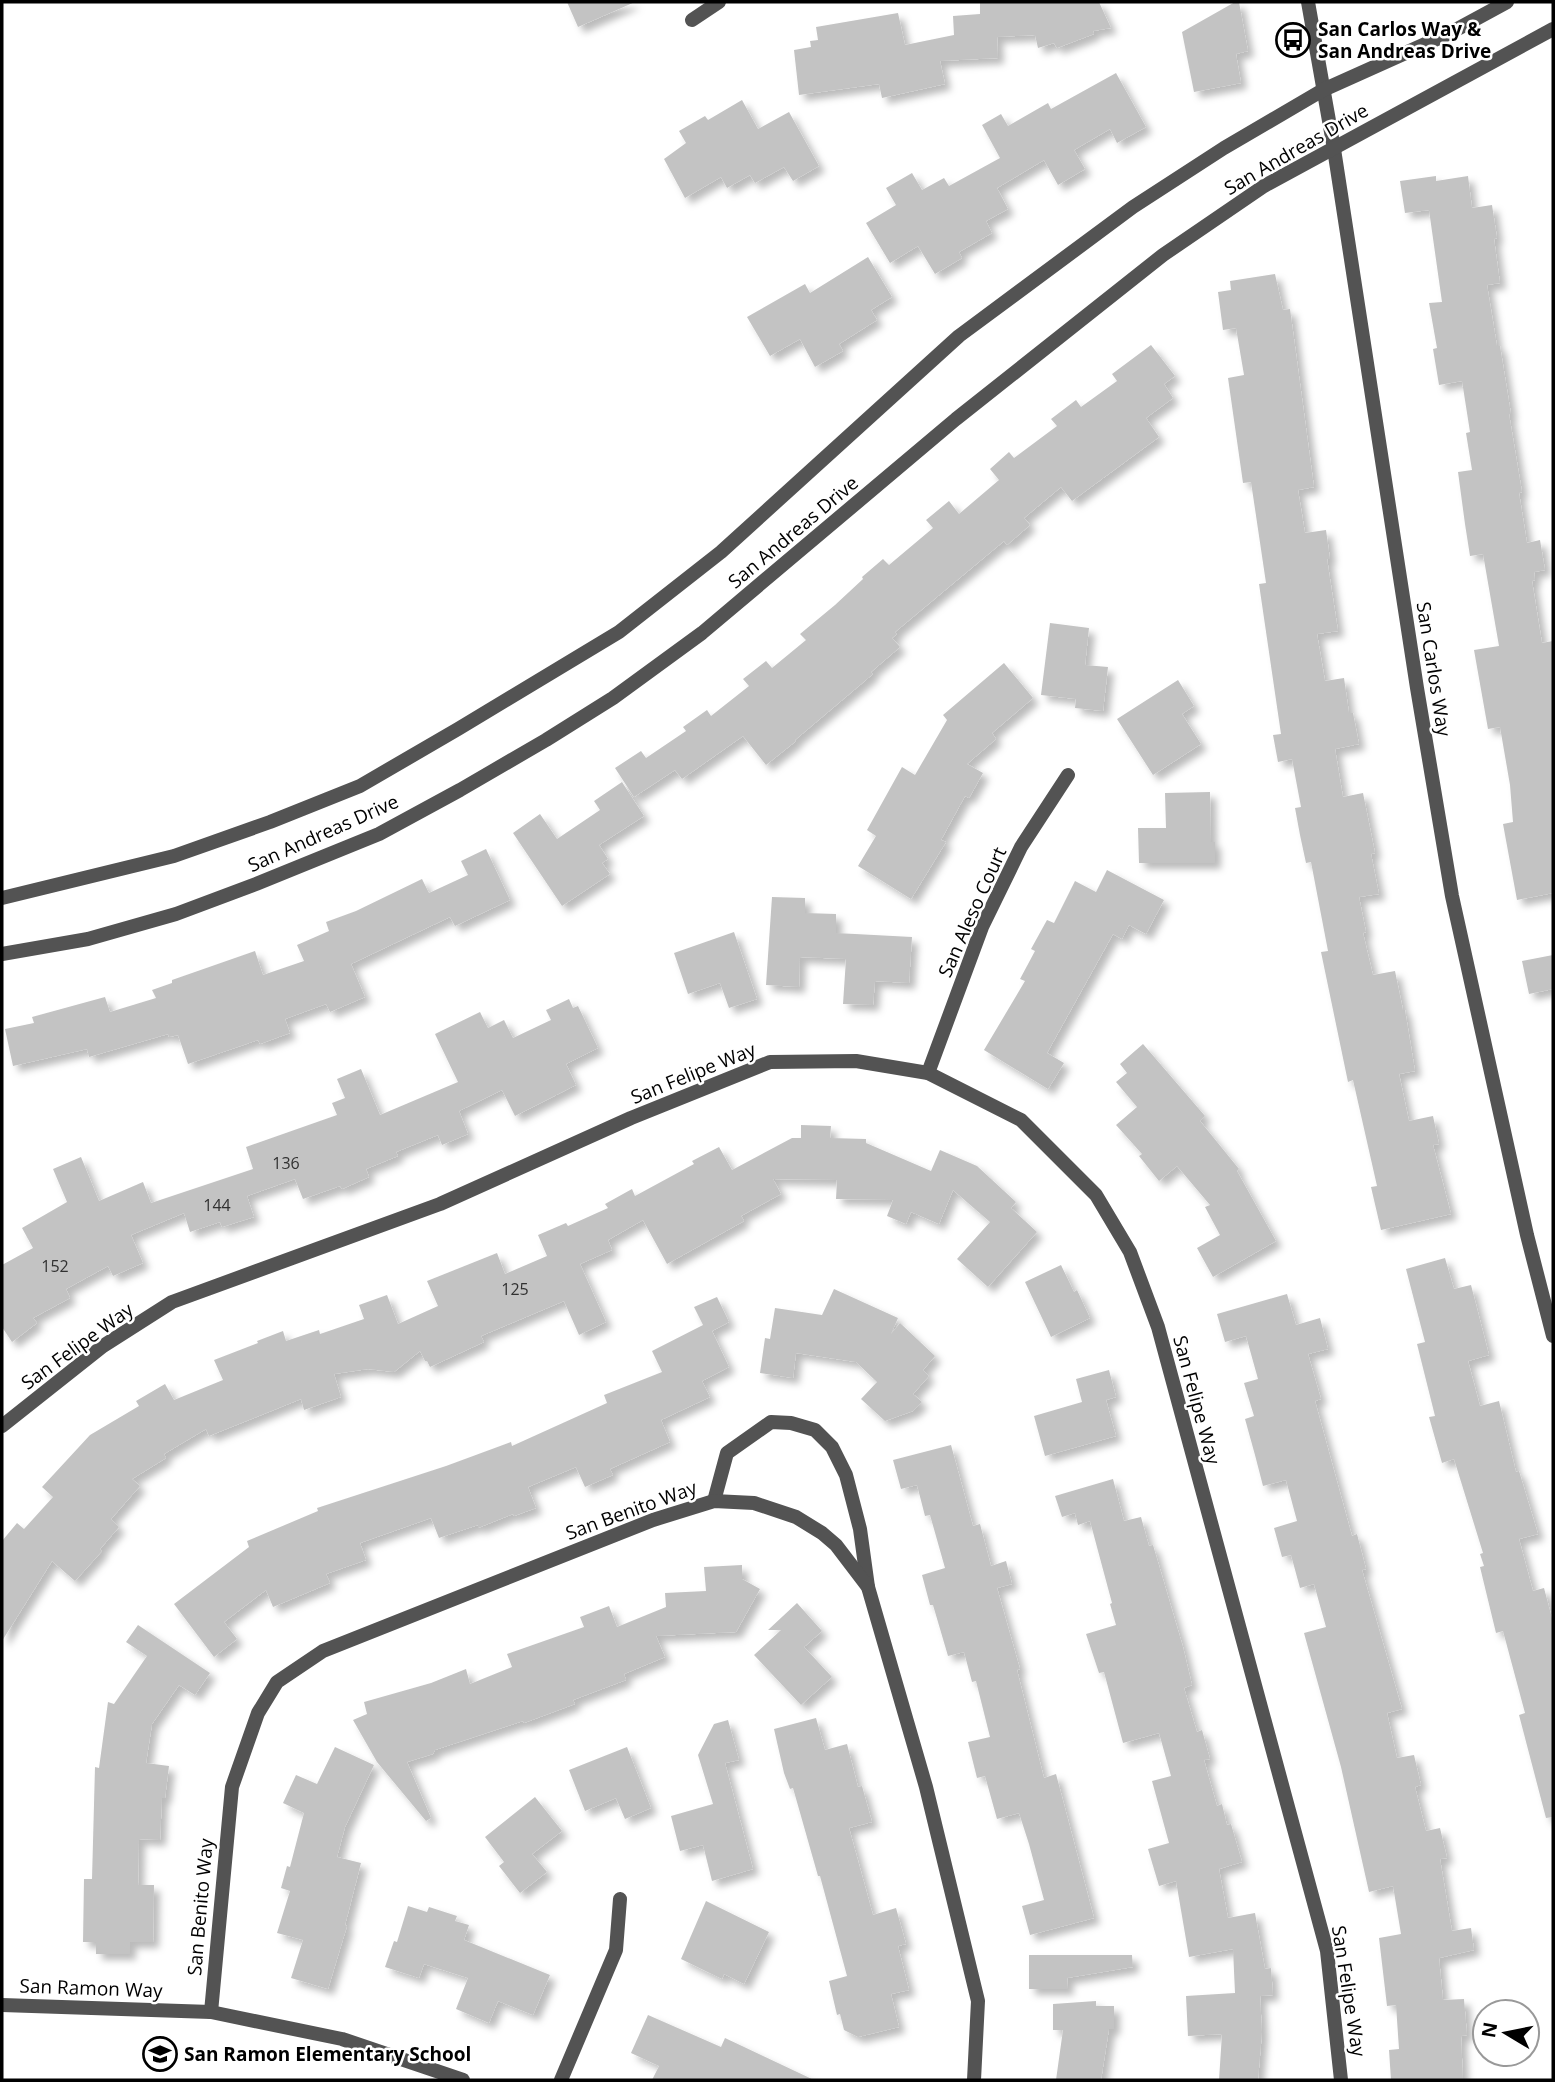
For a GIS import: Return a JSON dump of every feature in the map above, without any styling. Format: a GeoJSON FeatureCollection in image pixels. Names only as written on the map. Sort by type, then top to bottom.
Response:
{"type":"FeatureCollection","features":[{"type":"Feature","properties":{"kind":"street"},"geometry":{"type":"LineString","coordinates":[[692,20],[719,2]]}},
{"type":"Feature","properties":{"kind":"street","name":"San Carlos Way"},"geometry":{"type":"LineString","coordinates":[[1308,2],[1334,149],[1414,674],[1452,896],[1527,1235],[1553,1336]]}},
{"type":"Feature","properties":{"kind":"street","name":"San Andreas Drive"},"geometry":{"type":"LineString","coordinates":[[2,898],[174,856],[360,786],[619,632],[721,552],[959,336],[1133,207],[1224,148],[1323,90],[1450,33],[1507,2]]}},
{"type":"Feature","properties":{"kind":"street","name":"San Andreas Drive"},"geometry":{"type":"LineString","coordinates":[[2,954],[88,939],[176,914],[256,884],[379,834],[545,740],[613,698],[702,634],[956,419],[1163,255],[1264,186],[1553,29]]}},
{"type":"Feature","properties":{"kind":"street","name":"San Aleso Court"},"geometry":{"type":"LineString","coordinates":[[928,1073],[982,927],[1021,847],[1068,775]]}},
{"type":"Feature","properties":{"kind":"street","name":"San Felipe Way"},"geometry":{"type":"LineString","coordinates":[[2,1426],[103,1346],[172,1303],[440,1204],[631,1118],[770,1062],[856,1061],[928,1073],[1021,1120],[1096,1195],[1130,1252],[1158,1327],[1327,1951],[1341,2080]]}},
{"type":"Feature","properties":{"kind":"street"},"geometry":{"type":"LineString","coordinates":[[714,1501],[727,1453],[749,1437],[771,1422],[791,1423],[815,1430],[832,1447],[846,1475],[860,1529],[868,1587]]}},
{"type":"Feature","properties":{"kind":"street","name":"San Benito Way"},"geometry":{"type":"LineString","coordinates":[[211,2012],[232,1787],[258,1713],[277,1682],[323,1651],[367,1632],[653,1520],[714,1501],[754,1503],[796,1517],[822,1533],[836,1545],[868,1587],[926,1787],[978,2001],[974,2080]]}},
{"type":"Feature","properties":{"kind":"street"},"geometry":{"type":"LineString","coordinates":[[561,2080],[616,1950],[620,1899]]}},
{"type":"Feature","properties":{"kind":"street","name":"San Ramon Way"},"geometry":{"type":"LineString","coordinates":[[2,2005],[211,2012],[342,2039],[457,2079]]}},
{"type":"Feature","properties":{"kind":"building"},"geometry":{"type":"Polygon","coordinates":[[[567,2],[635,2],[578,27],[567,2]]]}},
{"type":"Feature","properties":{"kind":"building"},"geometry":{"type":"Polygon","coordinates":[[[980,2],[1099,2],[1111,28],[1093,31],[1094,34],[1057,48],[1054,43],[1038,48],[1035,35],[997,37],[998,58],[940,61],[945,84],[882,98],[879,84],[799,95],[794,50],[811,47],[810,41],[818,40],[816,27],[898,13],[905,45],[954,35],[953,16],[980,14],[980,2]]]}},
{"type":"Feature","properties":{"kind":"building"},"geometry":{"type":"Polygon","coordinates":[[[1239,2],[1248,51],[1236,54],[1241,83],[1194,92],[1182,32],[1239,2]]]}},
{"type":"Feature","properties":{"kind":"building"},"geometry":{"type":"Polygon","coordinates":[[[1116,73],[1146,127],[1117,143],[1110,129],[1074,150],[1085,169],[1058,185],[1044,160],[997,188],[1008,209],[986,221],[992,233],[959,252],[962,258],[935,274],[918,246],[890,263],[866,223],[896,205],[886,188],[912,173],[922,190],[944,178],[949,186],[1000,158],[982,125],[1001,114],[1008,126],[1048,103],[1051,109],[1116,73]]]}},
{"type":"Feature","properties":{"kind":"building"},"geometry":{"type":"Polygon","coordinates":[[[742,100],[758,129],[789,112],[819,166],[793,181],[784,167],[755,183],[750,175],[727,188],[721,177],[685,198],[664,159],[686,143],[679,131],[705,116],[708,120],[742,100]]]}},
{"type":"Feature","properties":{"kind":"building"},"geometry":{"type":"Polygon","coordinates":[[[1436,176],[1436,181],[1468,176],[1472,208],[1492,205],[1500,283],[1487,285],[1511,414],[1527,543],[1540,540],[1545,570],[1534,572],[1535,580],[1532,581],[1542,643],[1553,641],[1553,893],[1517,900],[1503,824],[1513,822],[1510,785],[1500,727],[1488,729],[1474,650],[1499,646],[1483,554],[1470,556],[1465,524],[1458,472],[1472,470],[1466,433],[1470,432],[1462,381],[1439,385],[1433,349],[1437,348],[1429,303],[1442,302],[1429,210],[1405,213],[1400,181],[1436,176]]]}},
{"type":"Feature","properties":{"kind":"building"},"geometry":{"type":"Polygon","coordinates":[[[868,257],[892,297],[871,310],[877,320],[839,344],[843,351],[815,367],[800,339],[770,356],[747,317],[805,284],[810,293],[868,257]]]}},
{"type":"Feature","properties":{"kind":"building"},"geometry":{"type":"Polygon","coordinates":[[[1275,274],[1283,310],[1290,309],[1314,487],[1298,490],[1305,533],[1326,530],[1330,559],[1327,559],[1338,631],[1317,634],[1325,681],[1344,678],[1349,713],[1353,713],[1359,744],[1335,749],[1343,797],[1363,793],[1375,853],[1371,854],[1379,894],[1359,897],[1366,932],[1363,933],[1373,975],[1395,971],[1405,1010],[1415,1071],[1399,1074],[1409,1121],[1433,1116],[1439,1144],[1433,1145],[1451,1214],[1381,1230],[1371,1187],[1377,1186],[1353,1080],[1348,1082],[1321,952],[1328,951],[1311,862],[1306,863],[1300,835],[1295,808],[1301,807],[1292,759],[1278,762],[1273,735],[1281,734],[1259,584],[1266,583],[1251,482],[1243,483],[1228,378],[1244,375],[1236,328],[1223,330],[1218,292],[1231,290],[1230,281],[1275,274]]]}},
{"type":"Feature","properties":{"kind":"building"},"geometry":{"type":"Polygon","coordinates":[[[1151,345],[1175,376],[1164,384],[1173,398],[1146,418],[1159,437],[1072,501],[1061,487],[1024,518],[1030,525],[1007,545],[1004,541],[895,632],[897,634],[892,638],[900,647],[871,672],[873,674],[766,765],[743,736],[682,779],[675,770],[634,797],[615,768],[641,751],[646,758],[686,731],[683,727],[707,710],[711,716],[749,686],[743,679],[766,661],[772,668],[806,640],[800,634],[835,605],[863,579],[862,577],[883,559],[889,565],[933,528],[926,520],[949,501],[959,514],[999,480],[990,469],[1009,452],[1014,458],[1057,426],[1051,419],[1076,400],[1081,407],[1117,381],[1112,374],[1151,345]]]}},
{"type":"Feature","properties":{"kind":"building"},"geometry":{"type":"Polygon","coordinates":[[[1050,623],[1089,628],[1085,665],[1108,667],[1103,711],[1075,708],[1076,699],[1041,695],[1050,623]]]}},
{"type":"Feature","properties":{"kind":"building"},"geometry":{"type":"Polygon","coordinates":[[[1004,663],[1033,698],[992,733],[996,739],[967,764],[983,773],[969,798],[965,796],[941,840],[946,842],[911,899],[858,866],[876,836],[867,830],[902,767],[915,775],[947,720],[943,715],[1004,663]]]}},
{"type":"Feature","properties":{"kind":"building"},"geometry":{"type":"Polygon","coordinates":[[[1178,680],[1194,706],[1182,714],[1201,744],[1153,775],[1117,719],[1178,680]]]}},
{"type":"Feature","properties":{"kind":"building"},"geometry":{"type":"Polygon","coordinates":[[[622,782],[644,816],[599,845],[608,859],[602,863],[610,874],[562,906],[513,833],[540,814],[557,839],[600,810],[594,801],[622,782]]]}},
{"type":"Feature","properties":{"kind":"building"},"geometry":{"type":"Polygon","coordinates":[[[1210,792],[1211,842],[1215,842],[1215,863],[1139,863],[1138,828],[1166,828],[1165,793],[1210,792]]]}},
{"type":"Feature","properties":{"kind":"building"},"geometry":{"type":"Polygon","coordinates":[[[486,849],[510,900],[455,926],[450,917],[351,964],[365,997],[330,1012],[326,1004],[285,1019],[290,1033],[260,1044],[258,1040],[188,1064],[178,1035],[169,1037],[168,1034],[89,1057],[87,1049],[13,1066],[5,1029],[34,1023],[32,1017],[105,997],[110,1012],[156,998],[152,990],[172,983],[172,980],[255,951],[263,975],[304,961],[297,945],[329,931],[326,922],[356,911],[422,879],[429,893],[468,875],[461,861],[486,849]]]}},
{"type":"Feature","properties":{"kind":"building"},"geometry":{"type":"Polygon","coordinates":[[[1107,870],[1164,900],[1146,934],[1129,925],[1122,939],[1113,934],[1047,1053],[1064,1063],[1048,1089],[984,1050],[1025,981],[1020,979],[1035,951],[1031,949],[1047,920],[1054,923],[1075,881],[1096,892],[1107,870]]]}},
{"type":"Feature","properties":{"kind":"building"},"geometry":{"type":"Polygon","coordinates":[[[772,897],[805,898],[805,913],[836,914],[836,933],[912,937],[909,983],[875,981],[873,1005],[843,1004],[846,959],[800,957],[799,987],[766,985],[772,897]]]}},
{"type":"Feature","properties":{"kind":"building"},"geometry":{"type":"Polygon","coordinates":[[[734,932],[757,999],[729,1008],[720,983],[688,994],[674,953],[734,932]]]}},
{"type":"Feature","properties":{"kind":"building"},"geometry":{"type":"Polygon","coordinates":[[[1553,955],[1553,989],[1529,994],[1522,961],[1553,955]]]}},
{"type":"Feature","properties":{"kind":"building"},"geometry":{"type":"Polygon","coordinates":[[[569,999],[573,1008],[578,1006],[598,1048],[566,1064],[576,1085],[515,1116],[502,1090],[459,1111],[468,1134],[442,1145],[438,1135],[396,1152],[398,1156],[366,1169],[369,1177],[342,1189],[340,1186],[303,1199],[295,1179],[247,1196],[254,1217],[222,1227],[220,1222],[190,1232],[184,1213],[131,1235],[143,1263],[113,1276],[108,1266],[66,1289],[70,1298],[33,1318],[37,1323],[12,1342],[2,1327],[2,1265],[33,1248],[22,1228],[67,1202],[53,1169],[81,1157],[99,1201],[143,1182],[151,1203],[253,1169],[246,1147],[337,1115],[332,1103],[345,1098],[337,1079],[361,1069],[380,1115],[458,1082],[435,1034],[480,1012],[488,1028],[504,1020],[513,1038],[551,1020],[546,1010],[569,999]]]}},
{"type":"Feature","properties":{"kind":"building"},"geometry":{"type":"Polygon","coordinates":[[[1143,1044],[1205,1116],[1200,1121],[1239,1169],[1237,1171],[1276,1241],[1213,1277],[1197,1248],[1220,1235],[1205,1207],[1210,1205],[1177,1166],[1159,1181],[1139,1156],[1142,1154],[1116,1125],[1137,1107],[1116,1082],[1127,1073],[1120,1064],[1143,1044]]]}},
{"type":"Feature","properties":{"kind":"building"},"geometry":{"type":"Polygon","coordinates":[[[801,1125],[831,1126],[830,1138],[866,1139],[866,1143],[931,1171],[940,1150],[977,1166],[1016,1202],[1011,1208],[1037,1232],[988,1287],[957,1259],[990,1222],[953,1190],[939,1224],[911,1212],[906,1224],[887,1216],[893,1200],[836,1199],[837,1180],[773,1179],[781,1194],[741,1216],[744,1221],[667,1264],[643,1220],[608,1240],[612,1250],[580,1264],[606,1322],[579,1335],[564,1301],[481,1336],[484,1342],[430,1367],[420,1351],[394,1372],[368,1369],[334,1374],[341,1397],[304,1410],[301,1399],[209,1436],[206,1429],[164,1454],[166,1458],[132,1479],[140,1486],[111,1519],[119,1527],[100,1549],[102,1551],[75,1581],[52,1561],[2,1641],[2,1541],[17,1523],[24,1529],[53,1497],[42,1487],[90,1435],[139,1406],[136,1401],[165,1384],[174,1400],[223,1380],[214,1360],[283,1331],[286,1341],[319,1330],[320,1334],[364,1319],[359,1305],[387,1295],[398,1324],[438,1306],[427,1281],[497,1253],[505,1274],[547,1256],[538,1235],[566,1223],[568,1226],[608,1208],[605,1204],[632,1189],[635,1196],[719,1147],[732,1170],[792,1138],[801,1138],[801,1125]]]}},
{"type":"Feature","properties":{"kind":"building"},"geometry":{"type":"Polygon","coordinates":[[[1445,1258],[1454,1289],[1471,1285],[1489,1355],[1468,1361],[1480,1406],[1499,1401],[1516,1472],[1519,1471],[1538,1534],[1519,1539],[1533,1591],[1544,1588],[1553,1622],[1553,1817],[1546,1818],[1519,1715],[1525,1713],[1503,1631],[1496,1633],[1480,1567],[1484,1566],[1480,1554],[1483,1553],[1454,1459],[1442,1463],[1429,1417],[1435,1416],[1417,1344],[1425,1342],[1406,1269],[1445,1258]]]}},
{"type":"Feature","properties":{"kind":"building"},"geometry":{"type":"Polygon","coordinates":[[[1061,1265],[1090,1318],[1051,1337],[1025,1282],[1061,1265]]]}},
{"type":"Feature","properties":{"kind":"building"},"geometry":{"type":"Polygon","coordinates":[[[834,1289],[898,1318],[891,1334],[900,1323],[935,1356],[923,1370],[929,1376],[913,1394],[922,1402],[913,1411],[885,1421],[861,1399],[877,1382],[856,1362],[796,1353],[793,1378],[760,1373],[765,1338],[770,1339],[775,1308],[822,1315],[834,1289]]]}},
{"type":"Feature","properties":{"kind":"building"},"geometry":{"type":"Polygon","coordinates":[[[1287,1294],[1296,1325],[1320,1318],[1328,1349],[1308,1354],[1321,1399],[1315,1401],[1352,1536],[1357,1534],[1366,1569],[1362,1570],[1402,1709],[1387,1713],[1397,1758],[1414,1755],[1421,1785],[1415,1787],[1426,1831],[1440,1828],[1447,1858],[1440,1859],[1452,1931],[1471,1928],[1474,1950],[1439,1958],[1443,2000],[1464,1999],[1467,2035],[1461,2036],[1463,2080],[1391,2080],[1389,2050],[1399,2049],[1396,2005],[1387,2006],[1379,1938],[1401,1934],[1393,1886],[1369,1892],[1341,1767],[1304,1633],[1326,1627],[1314,1584],[1300,1588],[1291,1555],[1282,1557],[1274,1528],[1297,1521],[1286,1480],[1263,1486],[1245,1419],[1254,1416],[1244,1383],[1258,1379],[1246,1336],[1225,1342],[1217,1314],[1287,1294]]]}},
{"type":"Feature","properties":{"kind":"building"},"geometry":{"type":"Polygon","coordinates":[[[717,1297],[729,1322],[712,1331],[729,1367],[702,1381],[710,1397],[661,1420],[670,1442],[610,1469],[613,1475],[585,1487],[576,1467],[528,1487],[536,1508],[514,1516],[513,1514],[478,1528],[478,1525],[439,1538],[431,1518],[360,1543],[366,1560],[326,1574],[330,1583],[273,1607],[266,1590],[224,1622],[237,1639],[214,1657],[174,1604],[249,1547],[247,1541],[318,1511],[317,1508],[511,1442],[512,1446],[607,1403],[604,1395],[662,1372],[652,1351],[703,1325],[694,1307],[717,1297]]]}},
{"type":"Feature","properties":{"kind":"building"},"geometry":{"type":"Polygon","coordinates":[[[1109,1370],[1116,1397],[1106,1400],[1116,1436],[1045,1456],[1034,1416],[1082,1402],[1076,1379],[1109,1370]]]}},
{"type":"Feature","properties":{"kind":"building"},"geometry":{"type":"Polygon","coordinates":[[[951,1445],[973,1526],[980,1524],[991,1566],[1006,1561],[1012,1584],[997,1588],[1020,1669],[1017,1670],[1044,1778],[1056,1774],[1094,1918],[1030,1935],[1022,1906],[1044,1900],[1029,1844],[1019,1813],[997,1819],[985,1776],[977,1778],[968,1742],[990,1737],[976,1681],[972,1682],[964,1652],[948,1656],[922,1575],[945,1568],[930,1515],[925,1516],[917,1485],[901,1489],[893,1460],[951,1445]]]}},
{"type":"Feature","properties":{"kind":"building"},"geometry":{"type":"Polygon","coordinates":[[[1113,1479],[1124,1521],[1141,1517],[1149,1546],[1153,1545],[1192,1685],[1184,1688],[1197,1732],[1202,1730],[1210,1759],[1204,1760],[1217,1806],[1222,1804],[1227,1825],[1231,1824],[1242,1862],[1219,1869],[1228,1918],[1255,1913],[1265,1969],[1271,1968],[1273,1995],[1260,1996],[1262,2032],[1258,2080],[1219,2080],[1222,2034],[1188,2036],[1186,1996],[1235,1993],[1233,1949],[1189,1957],[1176,1881],[1159,1886],[1148,1849],[1169,1843],[1152,1781],[1171,1776],[1159,1733],[1123,1743],[1104,1672],[1099,1673],[1086,1634],[1116,1625],[1110,1604],[1112,1603],[1090,1521],[1078,1525],[1075,1513],[1062,1517],[1055,1496],[1113,1479]]]}},
{"type":"Feature","properties":{"kind":"building"},"geometry":{"type":"Polygon","coordinates":[[[742,1565],[742,1579],[760,1589],[736,1632],[656,1636],[665,1657],[624,1674],[626,1680],[573,1700],[575,1704],[524,1723],[523,1721],[435,1750],[433,1754],[407,1762],[431,1818],[426,1821],[377,1762],[353,1720],[367,1714],[364,1702],[431,1683],[466,1669],[470,1684],[512,1667],[507,1654],[584,1627],[580,1617],[609,1606],[617,1627],[666,1607],[665,1593],[706,1591],[704,1567],[742,1565]]]}},
{"type":"Feature","properties":{"kind":"building"},"geometry":{"type":"Polygon","coordinates":[[[797,1603],[822,1631],[804,1647],[832,1677],[801,1705],[754,1655],[781,1630],[768,1630],[797,1603]]]}},
{"type":"Feature","properties":{"kind":"building"},"geometry":{"type":"Polygon","coordinates":[[[138,1625],[210,1673],[195,1695],[179,1685],[152,1724],[146,1763],[169,1766],[165,1798],[162,1798],[160,1840],[139,1839],[138,1885],[154,1885],[153,1942],[130,1942],[130,1954],[96,1954],[96,1942],[83,1942],[84,1879],[92,1879],[95,1767],[99,1768],[108,1702],[114,1704],[147,1656],[126,1642],[138,1625]]]}},
{"type":"Feature","properties":{"kind":"building"},"geometry":{"type":"Polygon","coordinates":[[[816,1718],[825,1750],[847,1744],[858,1787],[862,1786],[872,1822],[849,1828],[873,1915],[896,1908],[906,1944],[898,1946],[909,1990],[891,1994],[899,2027],[858,2037],[844,2030],[840,2014],[837,2015],[829,1981],[847,1976],[793,1788],[790,1789],[784,1773],[774,1729],[816,1718]]]}},
{"type":"Feature","properties":{"kind":"building"},"geometry":{"type":"Polygon","coordinates":[[[728,1720],[739,1760],[725,1763],[753,1869],[712,1881],[703,1845],[680,1851],[671,1816],[713,1804],[698,1755],[714,1724],[728,1720]]]}},
{"type":"Feature","properties":{"kind":"building"},"geometry":{"type":"Polygon","coordinates":[[[335,1747],[374,1765],[345,1827],[337,1857],[361,1863],[345,1925],[347,1926],[328,1989],[291,1978],[303,1940],[277,1933],[290,1891],[281,1888],[287,1866],[290,1867],[304,1813],[283,1803],[296,1775],[317,1784],[335,1747]]]}},
{"type":"Feature","properties":{"kind":"building"},"geometry":{"type":"Polygon","coordinates":[[[627,1747],[651,1808],[625,1819],[616,1798],[585,1811],[569,1770],[627,1747]]]}},
{"type":"Feature","properties":{"kind":"building"},"geometry":{"type":"Polygon","coordinates":[[[535,1797],[562,1831],[532,1854],[547,1872],[520,1893],[499,1866],[504,1862],[485,1837],[535,1797]]]}},
{"type":"Feature","properties":{"kind":"building"},"geometry":{"type":"Polygon","coordinates":[[[706,1901],[769,1932],[744,1984],[724,1974],[722,1979],[681,1959],[706,1901]]]}},
{"type":"Feature","properties":{"kind":"building"},"geometry":{"type":"Polygon","coordinates":[[[408,1906],[427,1912],[429,1907],[457,1916],[455,1921],[469,1925],[464,1940],[550,1975],[533,2015],[498,2001],[489,2023],[456,2009],[468,1978],[424,1964],[419,1978],[385,1967],[394,1941],[397,1942],[408,1906]]]}},
{"type":"Feature","properties":{"kind":"building"},"geometry":{"type":"Polygon","coordinates":[[[1029,1955],[1132,1955],[1133,1967],[1067,1978],[1068,1989],[1029,1989],[1029,1955]]]}},
{"type":"Feature","properties":{"kind":"building"},"geometry":{"type":"Polygon","coordinates":[[[1096,2001],[1096,2006],[1114,2006],[1114,2029],[1109,2029],[1101,2080],[1056,2080],[1063,2030],[1053,2030],[1053,2004],[1096,2001]]]}},
{"type":"Feature","properties":{"kind":"building"},"geometry":{"type":"Polygon","coordinates":[[[648,2015],[721,2047],[725,2038],[814,2080],[652,2080],[659,2066],[631,2053],[648,2015]]]}},
{"type":"Feature","properties":{"kind":"place","name":"San Carlos Way & San Andreas Drive"},"geometry":{"type":"Point","coordinates":[1293,40]}},
{"type":"Feature","properties":{"kind":"place","name":"San Ramon Elementary School"},"geometry":{"type":"Point","coordinates":[160,2054]}}]}
